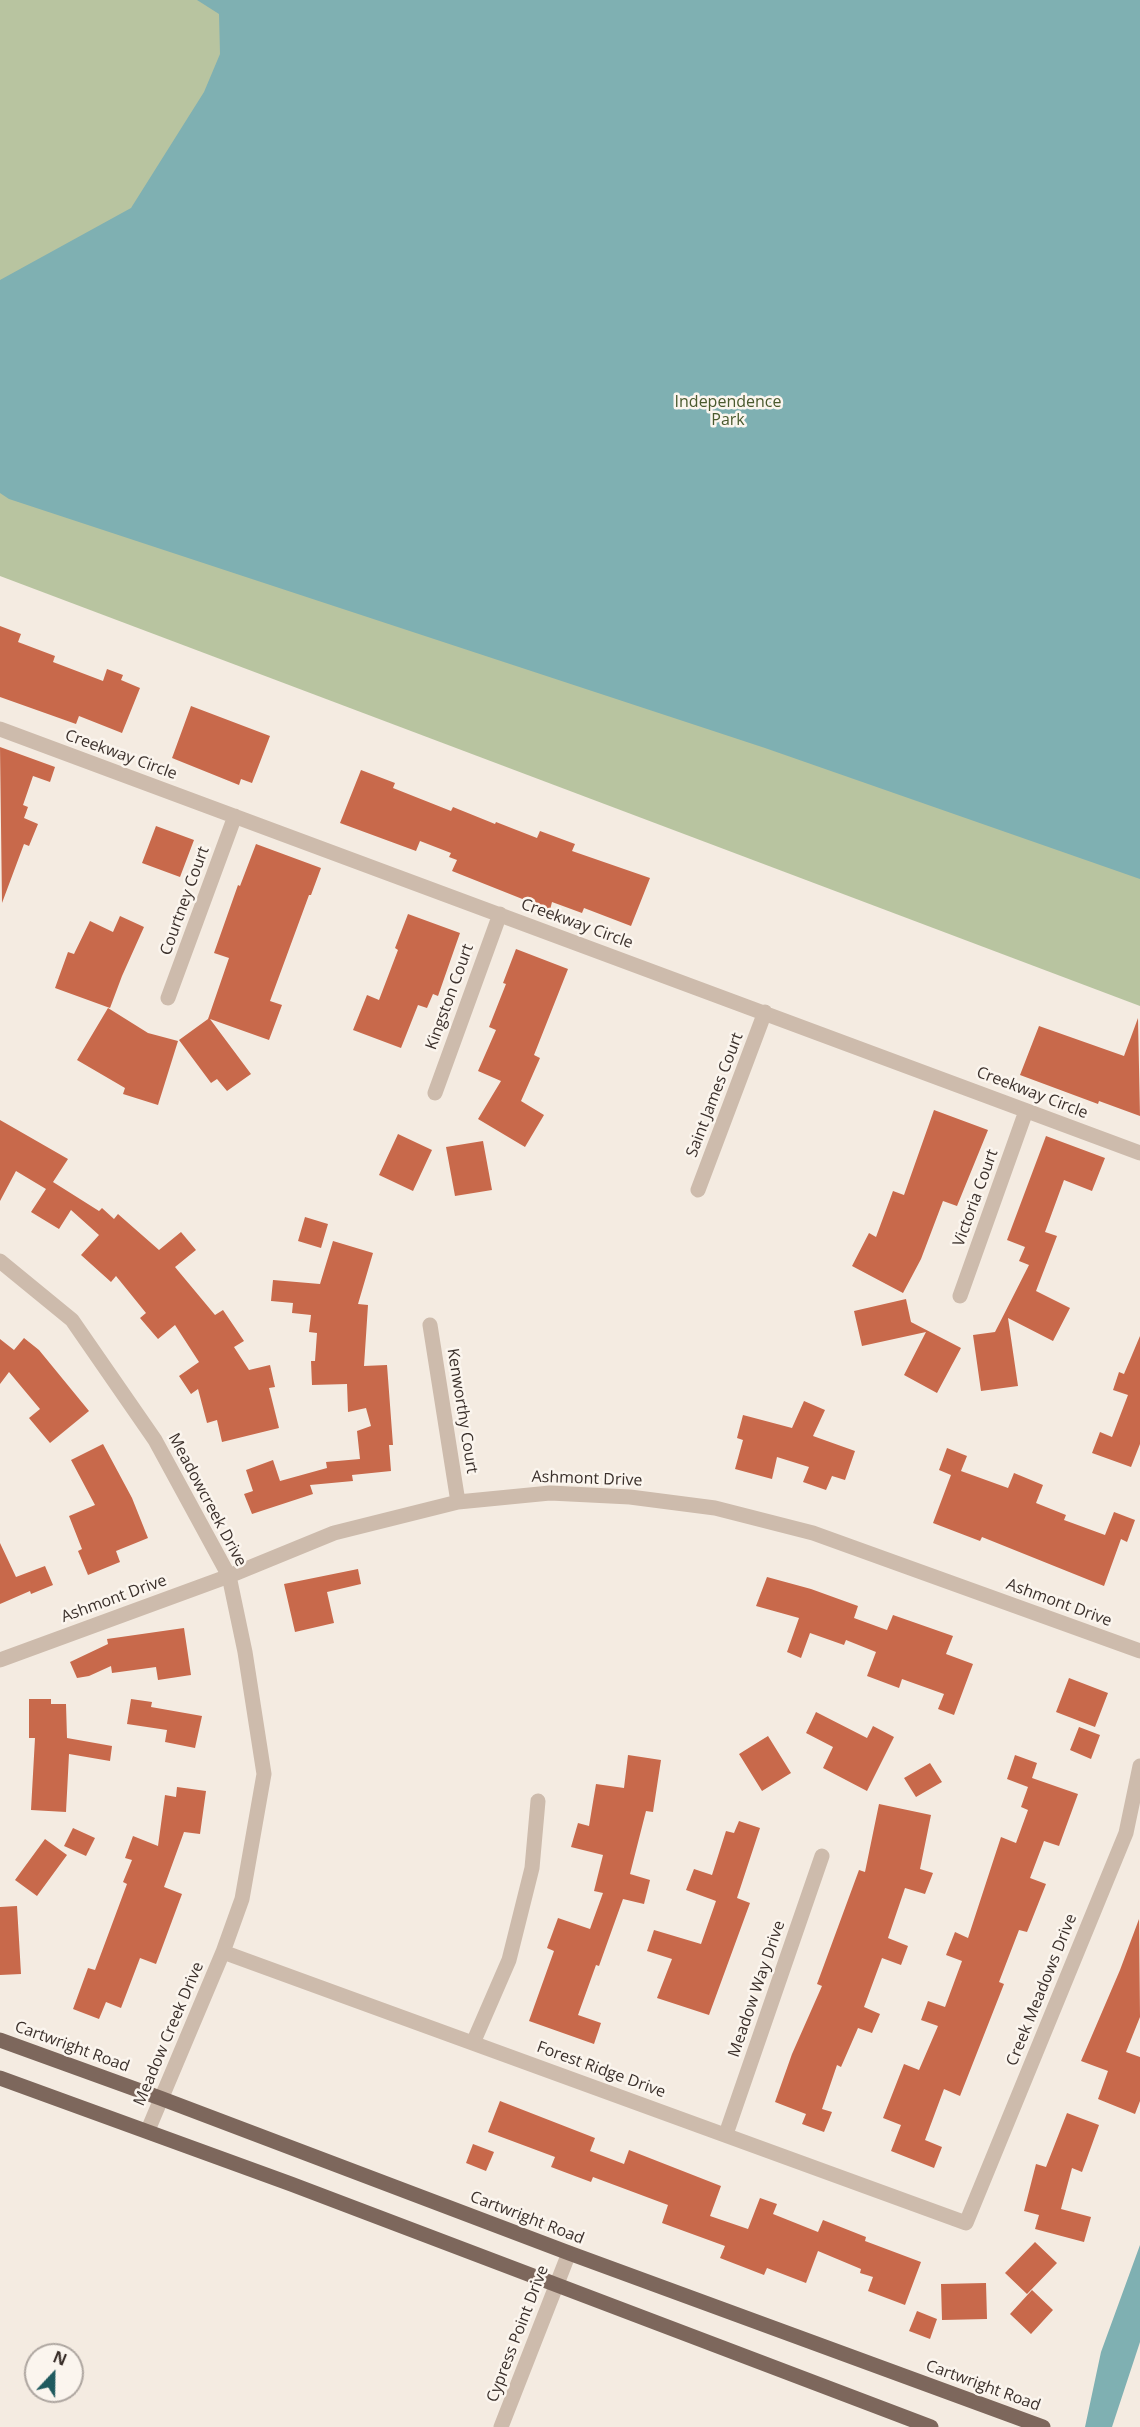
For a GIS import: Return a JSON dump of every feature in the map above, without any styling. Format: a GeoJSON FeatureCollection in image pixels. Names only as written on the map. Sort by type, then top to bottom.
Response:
{"type":"FeatureCollection","features":[{"type":"Feature","properties":{"kind":"main road","name":"Cartwright Road"},"geometry":{"type":"LineString","coordinates":[[0,2040],[1043,2427]]}},
{"type":"Feature","properties":{"kind":"main road"},"geometry":{"type":"LineString","coordinates":[[0,2078],[148,2130],[931,2427]]}},
{"type":"Feature","properties":{"kind":"street","name":"Creekway Circle"},"geometry":{"type":"LineString","coordinates":[[0,729],[1140,1153]]}},
{"type":"Feature","properties":{"kind":"street","name":"Courtney Court"},"geometry":{"type":"LineString","coordinates":[[168,998],[235,816]]}},
{"type":"Feature","properties":{"kind":"street","name":"Kingston Court"},"geometry":{"type":"LineString","coordinates":[[435,1093],[500,914]]}},
{"type":"Feature","properties":{"kind":"street","name":"Saint James Court"},"geometry":{"type":"LineString","coordinates":[[698,1191],[765,1012]]}},
{"type":"Feature","properties":{"kind":"street","name":"Victoria Court"},"geometry":{"type":"LineString","coordinates":[[960,1296],[1026,1111]]}},
{"type":"Feature","properties":{"kind":"street","name":"Meadowcreek Drive"},"geometry":{"type":"LineString","coordinates":[[0,1261],[72,1320],[155,1440],[229,1576],[245,1652],[264,1774],[242,1899],[223,1952]]}},
{"type":"Feature","properties":{"kind":"street","name":"Kenworthy Court"},"geometry":{"type":"LineString","coordinates":[[430,1325],[458,1502]]}},
{"type":"Feature","properties":{"kind":"street","name":"Ashmont Drive"},"geometry":{"type":"LineString","coordinates":[[0,1660],[229,1576],[334,1533],[458,1502],[550,1493],[630,1497],[715,1508],[813,1533],[1140,1651]]}},
{"type":"Feature","properties":{"kind":"street","name":"Creek Meadows Drive"},"geometry":{"type":"LineString","coordinates":[[966,2223],[1126,1833],[1140,1766]]}},
{"type":"Feature","properties":{"kind":"street"},"geometry":{"type":"LineString","coordinates":[[473,2043],[509,1960],[532,1868],[538,1801]]}},
{"type":"Feature","properties":{"kind":"street","name":"Meadow Way Drive"},"geometry":{"type":"LineString","coordinates":[[726,2134],[822,1856]]}},
{"type":"Feature","properties":{"kind":"street","name":"Forest Ridge Drive"},"geometry":{"type":"LineString","coordinates":[[223,1952],[966,2223]]}},
{"type":"Feature","properties":{"kind":"street","name":"Meadow Creek Drive"},"geometry":{"type":"LineString","coordinates":[[148,2130],[223,1952]]}},
{"type":"Feature","properties":{"kind":"street","name":"Cypress Point Drive"},"geometry":{"type":"LineString","coordinates":[[501,2427],[569,2253]]}},
{"type":"Feature","properties":{"kind":"green space","name":"Independence Park"},"geometry":{"type":"Polygon","coordinates":[[[0,0],[1140,0],[1140,1006],[0,576],[0,0]]]}},
{"type":"Feature","properties":{"kind":"water","name":"Independence Park"},"geometry":{"type":"Polygon","coordinates":[[[197,0],[1140,0],[1140,879],[765,748],[9,499],[0,493],[0,280],[131,208],[204,92],[220,54],[219,14],[197,0]]]}},
{"type":"Feature","properties":{"kind":"water"},"geometry":{"type":"Polygon","coordinates":[[[1140,2245],[1140,2342],[1112,2427],[1085,2427],[1101,2352],[1140,2245]]]}},
{"type":"Feature","properties":{"kind":"building"},"geometry":{"type":"Polygon","coordinates":[[[0,626],[21,634],[18,642],[55,656],[53,662],[103,681],[107,669],[123,675],[121,680],[140,688],[122,733],[79,716],[76,724],[0,697],[0,626]]]}},
{"type":"Feature","properties":{"kind":"building"},"geometry":{"type":"Polygon","coordinates":[[[191,706],[270,736],[252,783],[241,779],[239,785],[172,758],[191,706]]]}},
{"type":"Feature","properties":{"kind":"building"},"geometry":{"type":"Polygon","coordinates":[[[0,747],[55,767],[50,782],[33,776],[23,805],[28,807],[24,818],[38,824],[29,846],[24,844],[2,903],[0,747]]]}},
{"type":"Feature","properties":{"kind":"building"},"geometry":{"type":"Polygon","coordinates":[[[361,770],[395,783],[393,788],[451,811],[453,807],[537,838],[540,831],[575,844],[572,851],[650,878],[631,926],[584,908],[582,913],[552,902],[550,910],[452,871],[457,860],[449,857],[451,853],[420,841],[416,851],[340,823],[361,770]]]}},
{"type":"Feature","properties":{"kind":"building"},"geometry":{"type":"Polygon","coordinates":[[[156,826],[194,840],[180,877],[142,863],[156,826]]]}},
{"type":"Feature","properties":{"kind":"building"},"geometry":{"type":"Polygon","coordinates":[[[256,844],[321,868],[270,1001],[282,1005],[269,1040],[210,1019],[251,1074],[227,1091],[217,1079],[211,1083],[179,1040],[208,1019],[229,958],[214,953],[238,885],[240,886],[256,844]]]}},
{"type":"Feature","properties":{"kind":"building"},"geometry":{"type":"Polygon","coordinates":[[[408,914],[460,933],[438,996],[433,994],[427,1008],[418,1005],[401,1048],[353,1030],[367,995],[379,1000],[398,950],[395,948],[408,914]]]}},
{"type":"Feature","properties":{"kind":"building"},"geometry":{"type":"Polygon","coordinates":[[[120,916],[144,927],[110,1008],[55,988],[68,952],[74,954],[90,921],[113,932],[120,916]]]}},
{"type":"Feature","properties":{"kind":"building"},"geometry":{"type":"Polygon","coordinates":[[[516,949],[568,969],[534,1055],[540,1058],[521,1101],[544,1115],[525,1147],[478,1119],[501,1081],[478,1071],[496,1030],[489,1027],[506,984],[503,983],[516,949]]]}},
{"type":"Feature","properties":{"kind":"building"},"geometry":{"type":"Polygon","coordinates":[[[108,1008],[148,1033],[178,1041],[158,1105],[123,1094],[125,1088],[77,1060],[108,1008]]]}},
{"type":"Feature","properties":{"kind":"building"},"geometry":{"type":"Polygon","coordinates":[[[1138,1018],[1140,1116],[1099,1101],[1098,1104],[1020,1075],[1039,1026],[1124,1056],[1138,1018]]]}},
{"type":"Feature","properties":{"kind":"building"},"geometry":{"type":"Polygon","coordinates":[[[934,1110],[988,1130],[957,1206],[943,1201],[921,1259],[903,1293],[852,1266],[869,1233],[876,1237],[893,1191],[904,1195],[934,1110]]]}},
{"type":"Feature","properties":{"kind":"building"},"geometry":{"type":"Polygon","coordinates":[[[0,1120],[68,1159],[53,1182],[99,1211],[102,1208],[114,1219],[118,1214],[159,1250],[181,1232],[196,1250],[175,1267],[215,1315],[223,1310],[244,1341],[234,1347],[249,1370],[270,1365],[275,1387],[269,1388],[279,1428],[222,1442],[217,1420],[207,1423],[198,1389],[191,1394],[179,1376],[199,1362],[175,1325],[158,1339],[140,1318],[146,1313],[116,1276],[111,1282],[81,1255],[99,1235],[71,1210],[59,1229],[31,1212],[46,1189],[16,1171],[0,1201],[0,1120]]]}},
{"type":"Feature","properties":{"kind":"building"},"geometry":{"type":"Polygon","coordinates":[[[398,1134],[432,1150],[413,1191],[379,1175],[398,1134]]]}},
{"type":"Feature","properties":{"kind":"building"},"geometry":{"type":"Polygon","coordinates":[[[1046,1136],[1105,1158],[1092,1191],[1064,1180],[1045,1232],[1057,1236],[1036,1291],[1070,1308],[1053,1341],[1008,1318],[1018,1386],[981,1391],[973,1335],[995,1332],[1029,1265],[1019,1261],[1025,1247],[1007,1240],[1046,1136]]]}},
{"type":"Feature","properties":{"kind":"building"},"geometry":{"type":"Polygon","coordinates":[[[483,1141],[492,1190],[455,1196],[446,1147],[483,1141]]]}},
{"type":"Feature","properties":{"kind":"building"},"geometry":{"type":"Polygon","coordinates":[[[305,1217],[328,1224],[321,1248],[298,1241],[305,1217]]]}},
{"type":"Feature","properties":{"kind":"building"},"geometry":{"type":"Polygon","coordinates":[[[333,1241],[373,1253],[358,1304],[368,1305],[364,1366],[387,1365],[393,1445],[389,1445],[391,1471],[352,1475],[353,1481],[310,1485],[313,1494],[252,1514],[244,1494],[253,1491],[246,1470],[273,1460],[280,1481],[327,1468],[326,1462],[360,1459],[357,1431],[371,1426],[366,1408],[348,1412],[347,1384],[312,1385],[311,1361],[315,1361],[317,1333],[309,1332],[311,1315],[292,1313],[293,1303],[271,1301],[273,1280],[320,1284],[333,1241]]]}},
{"type":"Feature","properties":{"kind":"building"},"geometry":{"type":"Polygon","coordinates":[[[906,1299],[911,1322],[961,1348],[937,1393],[904,1375],[926,1332],[862,1346],[854,1311],[906,1299]]]}},
{"type":"Feature","properties":{"kind":"building"},"geometry":{"type":"Polygon","coordinates":[[[1140,1336],[1140,1444],[1131,1467],[1092,1453],[1100,1432],[1112,1437],[1128,1395],[1113,1390],[1119,1372],[1124,1374],[1140,1336]]]}},
{"type":"Feature","properties":{"kind":"building"},"geometry":{"type":"Polygon","coordinates":[[[24,1338],[39,1350],[89,1411],[50,1443],[29,1418],[40,1409],[9,1372],[0,1384],[0,1339],[14,1350],[24,1338]]]}},
{"type":"Feature","properties":{"kind":"building"},"geometry":{"type":"Polygon","coordinates":[[[804,1401],[825,1410],[813,1436],[855,1451],[845,1480],[832,1476],[826,1490],[803,1482],[809,1467],[777,1457],[772,1479],[735,1469],[743,1440],[737,1438],[743,1415],[792,1428],[804,1401]]]}},
{"type":"Feature","properties":{"kind":"building"},"geometry":{"type":"Polygon","coordinates":[[[103,1444],[132,1498],[148,1538],[116,1551],[120,1562],[88,1575],[78,1551],[82,1549],[69,1516],[95,1505],[71,1460],[103,1444]]]}},
{"type":"Feature","properties":{"kind":"building"},"geometry":{"type":"Polygon","coordinates":[[[947,1448],[967,1456],[961,1471],[1008,1488],[1014,1473],[1043,1485],[1036,1503],[1066,1515],[1064,1520],[1105,1535],[1114,1512],[1135,1520],[1127,1542],[1121,1539],[1104,1586],[982,1537],[980,1541],[933,1523],[951,1475],[939,1470],[947,1448]]]}},
{"type":"Feature","properties":{"kind":"building"},"geometry":{"type":"Polygon","coordinates":[[[0,1543],[16,1577],[45,1566],[53,1585],[31,1594],[30,1591],[0,1604],[0,1543]]]}},
{"type":"Feature","properties":{"kind":"building"},"geometry":{"type":"Polygon","coordinates":[[[358,1569],[361,1584],[327,1592],[334,1623],[295,1632],[284,1584],[358,1569]]]}},
{"type":"Feature","properties":{"kind":"building"},"geometry":{"type":"Polygon","coordinates":[[[767,1577],[811,1589],[858,1606],[854,1618],[887,1630],[893,1615],[953,1636],[946,1654],[973,1664],[954,1715],[938,1709],[944,1694],[902,1679],[899,1688],[867,1676],[876,1652],[846,1640],[844,1645],[810,1633],[801,1658],[787,1652],[799,1618],[756,1606],[767,1577]]]}},
{"type":"Feature","properties":{"kind":"building"},"geometry":{"type":"Polygon","coordinates":[[[184,1628],[191,1675],[158,1680],[156,1667],[112,1673],[111,1666],[89,1676],[77,1678],[70,1662],[108,1644],[107,1639],[184,1628]]]}},
{"type":"Feature","properties":{"kind":"building"},"geometry":{"type":"Polygon","coordinates":[[[1069,1678],[1108,1693],[1095,1727],[1056,1712],[1069,1678]]]}},
{"type":"Feature","properties":{"kind":"building"},"geometry":{"type":"Polygon","coordinates":[[[29,1699],[51,1699],[51,1704],[66,1704],[67,1738],[112,1746],[110,1761],[69,1754],[66,1812],[31,1810],[35,1738],[29,1738],[29,1699]]]}},
{"type":"Feature","properties":{"kind":"building"},"geometry":{"type":"Polygon","coordinates":[[[131,1699],[152,1702],[151,1707],[202,1716],[195,1748],[165,1742],[167,1730],[127,1724],[131,1699]]]}},
{"type":"Feature","properties":{"kind":"building"},"geometry":{"type":"Polygon","coordinates":[[[816,1712],[867,1738],[873,1726],[894,1737],[867,1791],[823,1768],[833,1747],[806,1733],[816,1712]]]}},
{"type":"Feature","properties":{"kind":"building"},"geometry":{"type":"Polygon","coordinates":[[[1079,1727],[1100,1735],[1091,1759],[1070,1750],[1079,1727]]]}},
{"type":"Feature","properties":{"kind":"building"},"geometry":{"type":"Polygon","coordinates":[[[768,1736],[791,1773],[762,1791],[739,1754],[768,1736]]]}},
{"type":"Feature","properties":{"kind":"building"},"geometry":{"type":"Polygon","coordinates":[[[628,1755],[661,1760],[653,1812],[646,1811],[630,1874],[650,1880],[644,1904],[623,1899],[599,1966],[596,1965],[578,2015],[601,2023],[594,2044],[529,2021],[554,1951],[547,1948],[558,1918],[590,1929],[603,1893],[594,1891],[603,1855],[571,1847],[578,1823],[589,1826],[596,1784],[624,1788],[628,1755]]]}},
{"type":"Feature","properties":{"kind":"building"},"geometry":{"type":"Polygon","coordinates":[[[1015,1755],[1037,1763],[1032,1778],[1078,1794],[1059,1846],[1044,1841],[1030,1878],[1046,1884],[1027,1932],[1019,1930],[999,1982],[1004,1984],[960,2096],[944,2089],[925,2140],[942,2147],[934,2168],[891,2151],[901,2125],[883,2118],[904,2064],[919,2070],[938,2026],[921,2020],[928,2001],[945,2007],[962,1961],[946,1955],[955,1932],[968,1938],[1001,1837],[1016,1843],[1028,1810],[1021,1807],[1028,1787],[1007,1779],[1015,1755]]]}},
{"type":"Feature","properties":{"kind":"building"},"geometry":{"type":"Polygon","coordinates":[[[930,1763],[942,1782],[916,1797],[904,1778],[930,1763]]]}},
{"type":"Feature","properties":{"kind":"building"},"geometry":{"type":"Polygon","coordinates":[[[177,1787],[206,1791],[200,1834],[184,1832],[164,1887],[182,1894],[156,1964],[140,1958],[121,2008],[106,2002],[99,2019],[73,2009],[88,1968],[95,1970],[127,1884],[123,1882],[132,1860],[125,1858],[133,1836],[158,1846],[165,1795],[176,1797],[177,1787]]]}},
{"type":"Feature","properties":{"kind":"building"},"geometry":{"type":"Polygon","coordinates":[[[879,1804],[931,1815],[920,1869],[933,1873],[925,1894],[905,1888],[888,1938],[908,1946],[901,1965],[882,1958],[864,2007],[880,2014],[872,2033],[858,2028],[841,2067],[837,2065],[822,2109],[832,2112],[824,2132],[802,2124],[806,2114],[775,2102],[792,2054],[822,1986],[817,1984],[859,1870],[865,1872],[879,1804]]]}},
{"type":"Feature","properties":{"kind":"building"},"geometry":{"type":"Polygon","coordinates":[[[739,1821],[760,1828],[737,1898],[750,1903],[709,2015],[657,1998],[672,1959],[647,1951],[654,1930],[701,1944],[716,1901],[686,1890],[694,1869],[712,1875],[726,1831],[734,1833],[739,1821]]]}},
{"type":"Feature","properties":{"kind":"building"},"geometry":{"type":"Polygon","coordinates":[[[73,1828],[95,1838],[86,1856],[64,1846],[73,1828]]]}},
{"type":"Feature","properties":{"kind":"building"},"geometry":{"type":"Polygon","coordinates":[[[45,1839],[67,1855],[37,1896],[15,1880],[45,1839]]]}},
{"type":"Feature","properties":{"kind":"building"},"geometry":{"type":"Polygon","coordinates":[[[17,1906],[21,1974],[0,1975],[0,1907],[17,1906]]]}},
{"type":"Feature","properties":{"kind":"building"},"geometry":{"type":"Polygon","coordinates":[[[1139,1919],[1140,2017],[1126,2052],[1140,2057],[1140,2101],[1135,2114],[1098,2099],[1108,2071],[1081,2061],[1139,1919]]]}},
{"type":"Feature","properties":{"kind":"building"},"geometry":{"type":"Polygon","coordinates":[[[500,2101],[595,2138],[590,2151],[624,2164],[629,2150],[721,2186],[710,2216],[748,2229],[760,2198],[777,2204],[773,2214],[818,2232],[823,2220],[866,2237],[865,2241],[921,2262],[905,2305],[868,2291],[873,2277],[860,2273],[861,2269],[818,2251],[806,2283],[767,2268],[764,2275],[720,2258],[725,2246],[662,2223],[668,2205],[593,2177],[591,2182],[551,2167],[555,2157],[488,2132],[500,2101]]]}},
{"type":"Feature","properties":{"kind":"building"},"geometry":{"type":"Polygon","coordinates":[[[1067,2113],[1099,2125],[1082,2172],[1072,2168],[1061,2209],[1091,2217],[1084,2242],[1035,2229],[1039,2215],[1024,2211],[1036,2164],[1046,2167],[1067,2113]]]}},
{"type":"Feature","properties":{"kind":"building"},"geometry":{"type":"Polygon","coordinates":[[[473,2144],[494,2152],[486,2171],[466,2163],[473,2144]]]}},
{"type":"Feature","properties":{"kind":"building"},"geometry":{"type":"Polygon","coordinates":[[[1035,2242],[1057,2263],[1027,2294],[1005,2273],[1035,2242]]]}},
{"type":"Feature","properties":{"kind":"building"},"geometry":{"type":"Polygon","coordinates":[[[986,2283],[987,2319],[942,2320],[941,2284],[986,2283]]]}},
{"type":"Feature","properties":{"kind":"building"},"geometry":{"type":"Polygon","coordinates":[[[1032,2290],[1053,2310],[1031,2334],[1010,2314],[1032,2290]]]}},
{"type":"Feature","properties":{"kind":"building"},"geometry":{"type":"Polygon","coordinates":[[[917,2311],[937,2319],[930,2339],[909,2331],[917,2311]]]}}]}
